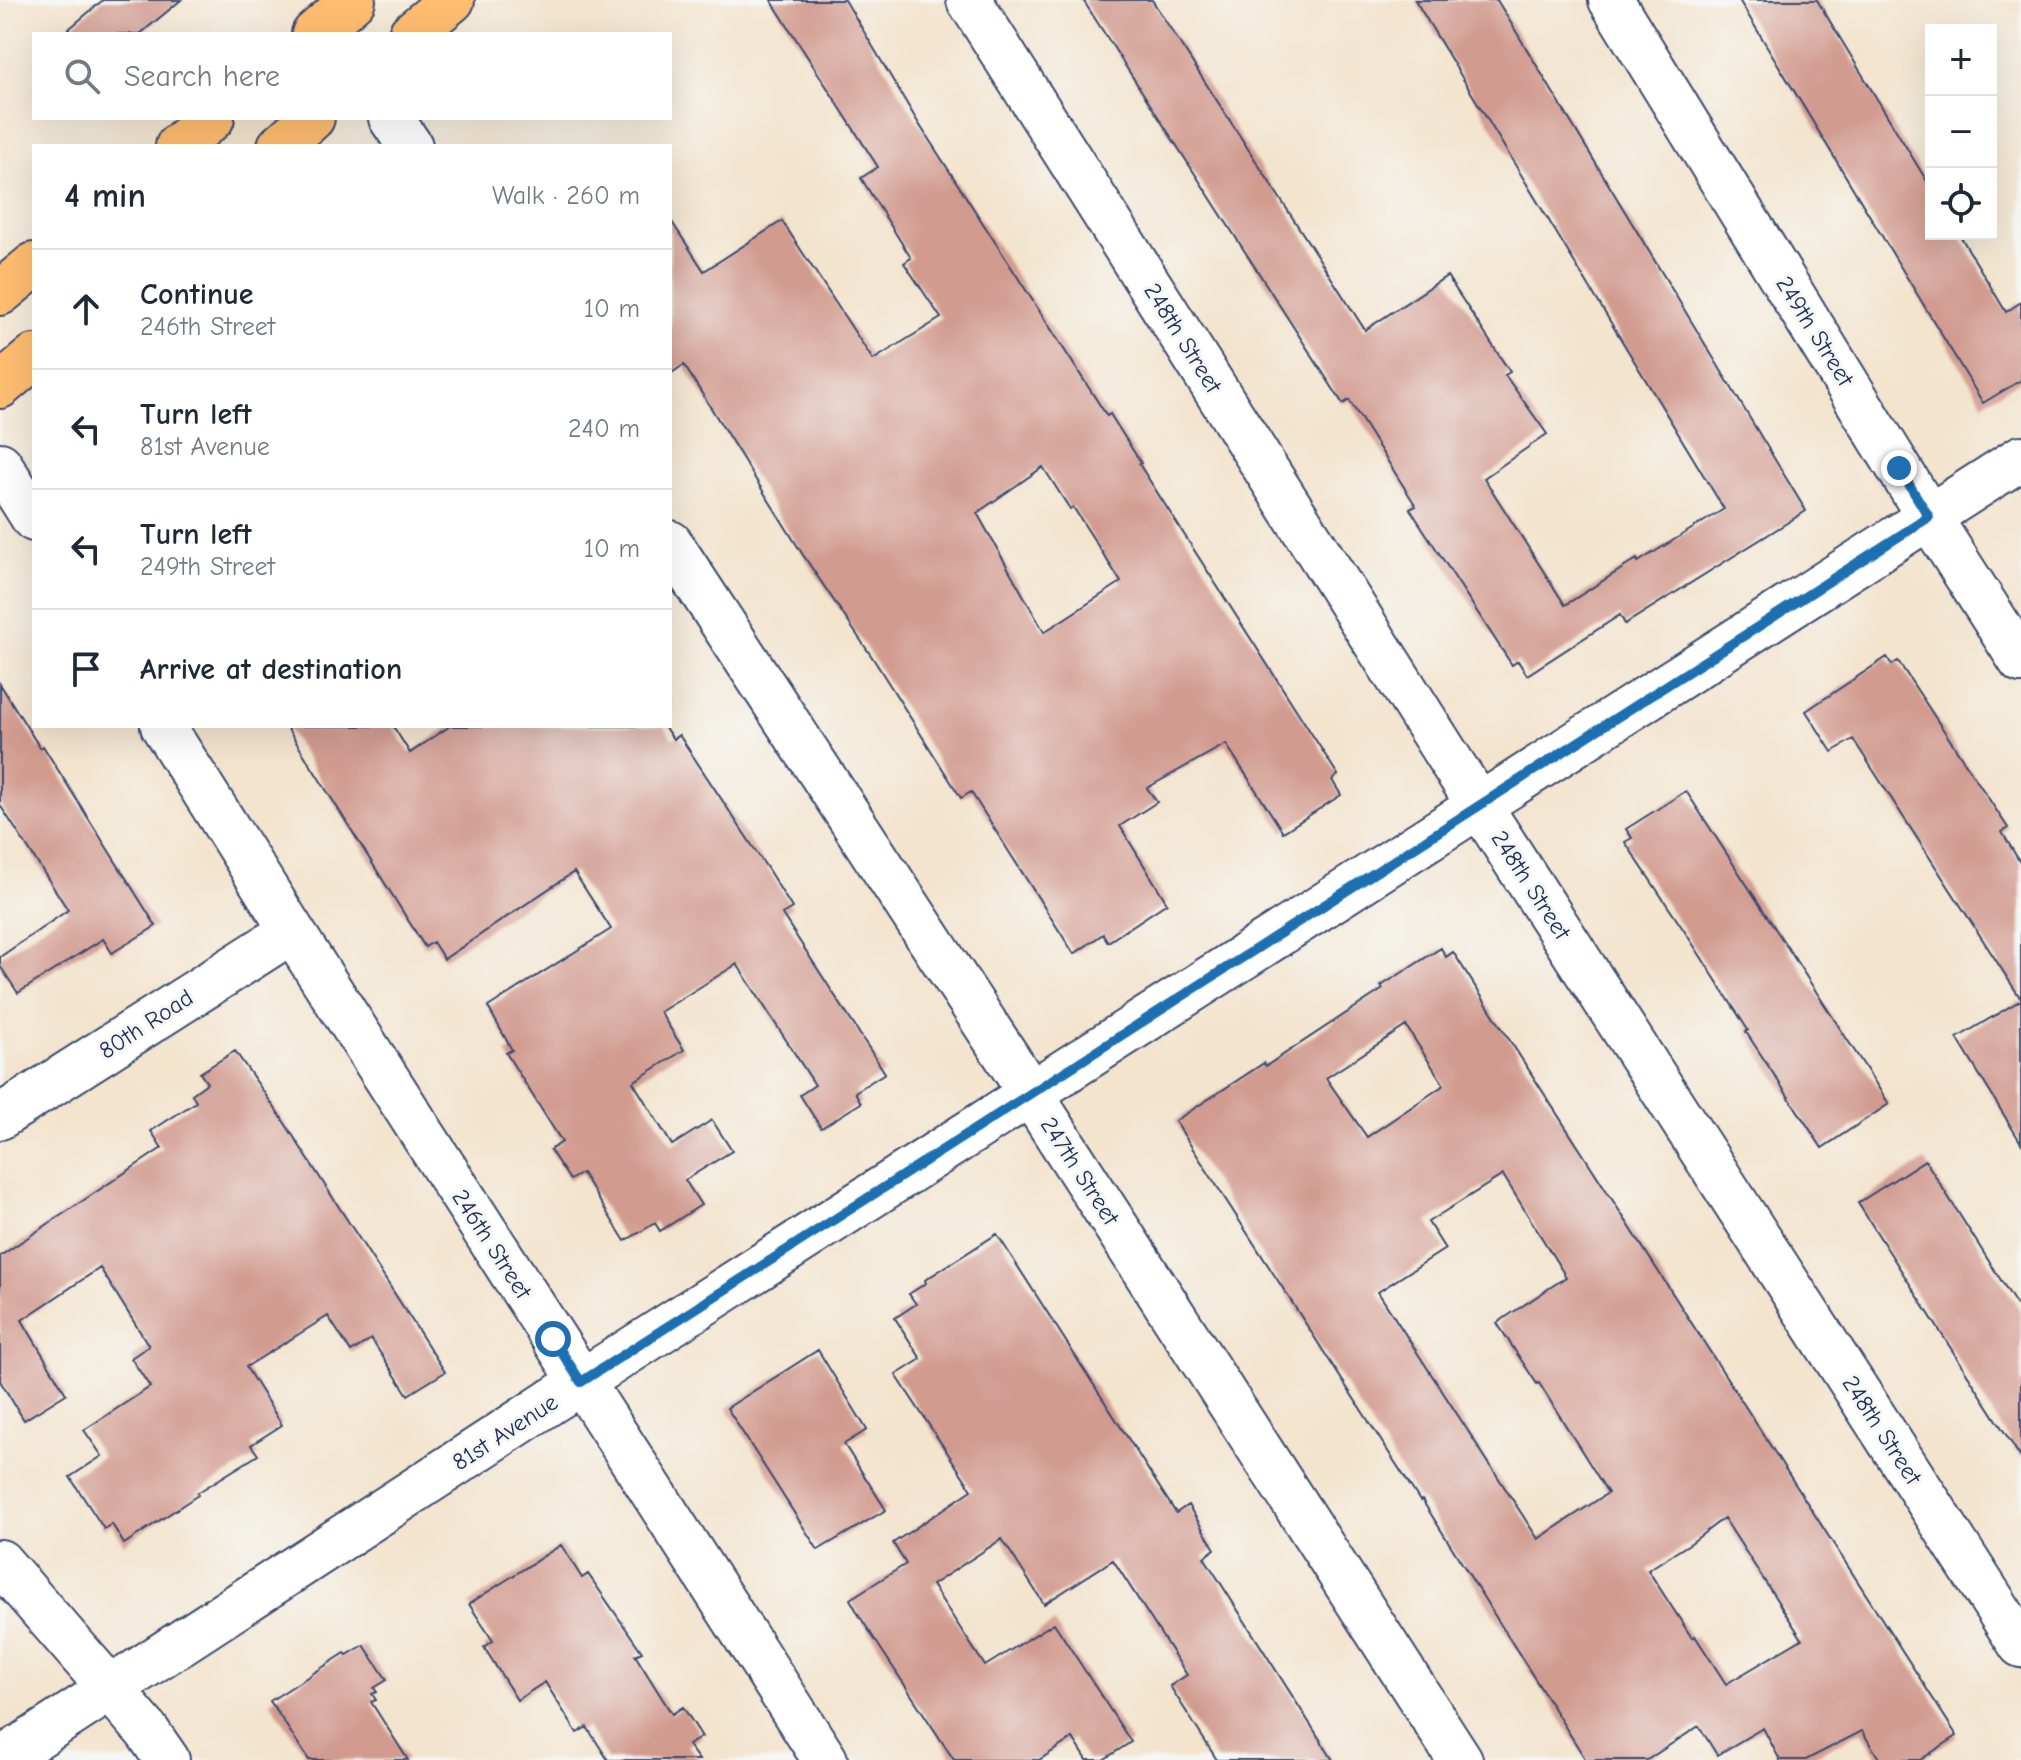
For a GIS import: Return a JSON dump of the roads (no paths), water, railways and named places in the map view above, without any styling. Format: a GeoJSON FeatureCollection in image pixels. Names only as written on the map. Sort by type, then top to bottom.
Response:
{"type":"FeatureCollection","features":[{"type":"Feature","properties":{"kind":"main road"},"geometry":{"type":"LineString","coordinates":[[413,32],[452,0]]}},
{"type":"Feature","properties":{"kind":"main road"},"geometry":{"type":"LineString","coordinates":[[180,144],[210,120]]}},
{"type":"Feature","properties":{"kind":"main road"},"geometry":{"type":"LineString","coordinates":[[282,144],[310,120]]}},
{"type":"Feature","properties":{"kind":"main road"},"geometry":{"type":"LineString","coordinates":[[0,293],[32,267]]}},
{"type":"Feature","properties":{"kind":"main road"},"geometry":{"type":"LineString","coordinates":[[0,386],[32,359]]}},
{"type":"Feature","properties":{"kind":"street","name":"248th Street"},"geometry":{"type":"LineString","coordinates":[[969,0],[1480,805],[2021,1645]]}},
{"type":"Feature","properties":{"kind":"street","name":"249th Street"},"geometry":{"type":"LineString","coordinates":[[1611,0],[2021,661]]}},
{"type":"Feature","properties":{"kind":"street"},"geometry":{"type":"LineString","coordinates":[[392,120],[409,144]]}},
{"type":"Feature","properties":{"kind":"street","name":"81st Avenue"},"geometry":{"type":"LineString","coordinates":[[1,1760],[581,1382],[2021,458]]}},
{"type":"Feature","properties":{"kind":"street"},"geometry":{"type":"LineString","coordinates":[[0,465],[32,516]]}},
{"type":"Feature","properties":{"kind":"street","name":"247th Street"},"geometry":{"type":"LineString","coordinates":[[672,546],[1460,1760]]}},
{"type":"Feature","properties":{"kind":"street","name":"246th Street"},"geometry":{"type":"LineString","coordinates":[[164,728],[825,1760]]}},
{"type":"Feature","properties":{"kind":"street","name":"80th Road"},"geometry":{"type":"LineString","coordinates":[[0,1117],[292,931]]}},
{"type":"Feature","properties":{"kind":"street"},"geometry":{"type":"LineString","coordinates":[[0,1562],[147,1731],[167,1760]]}}]}
